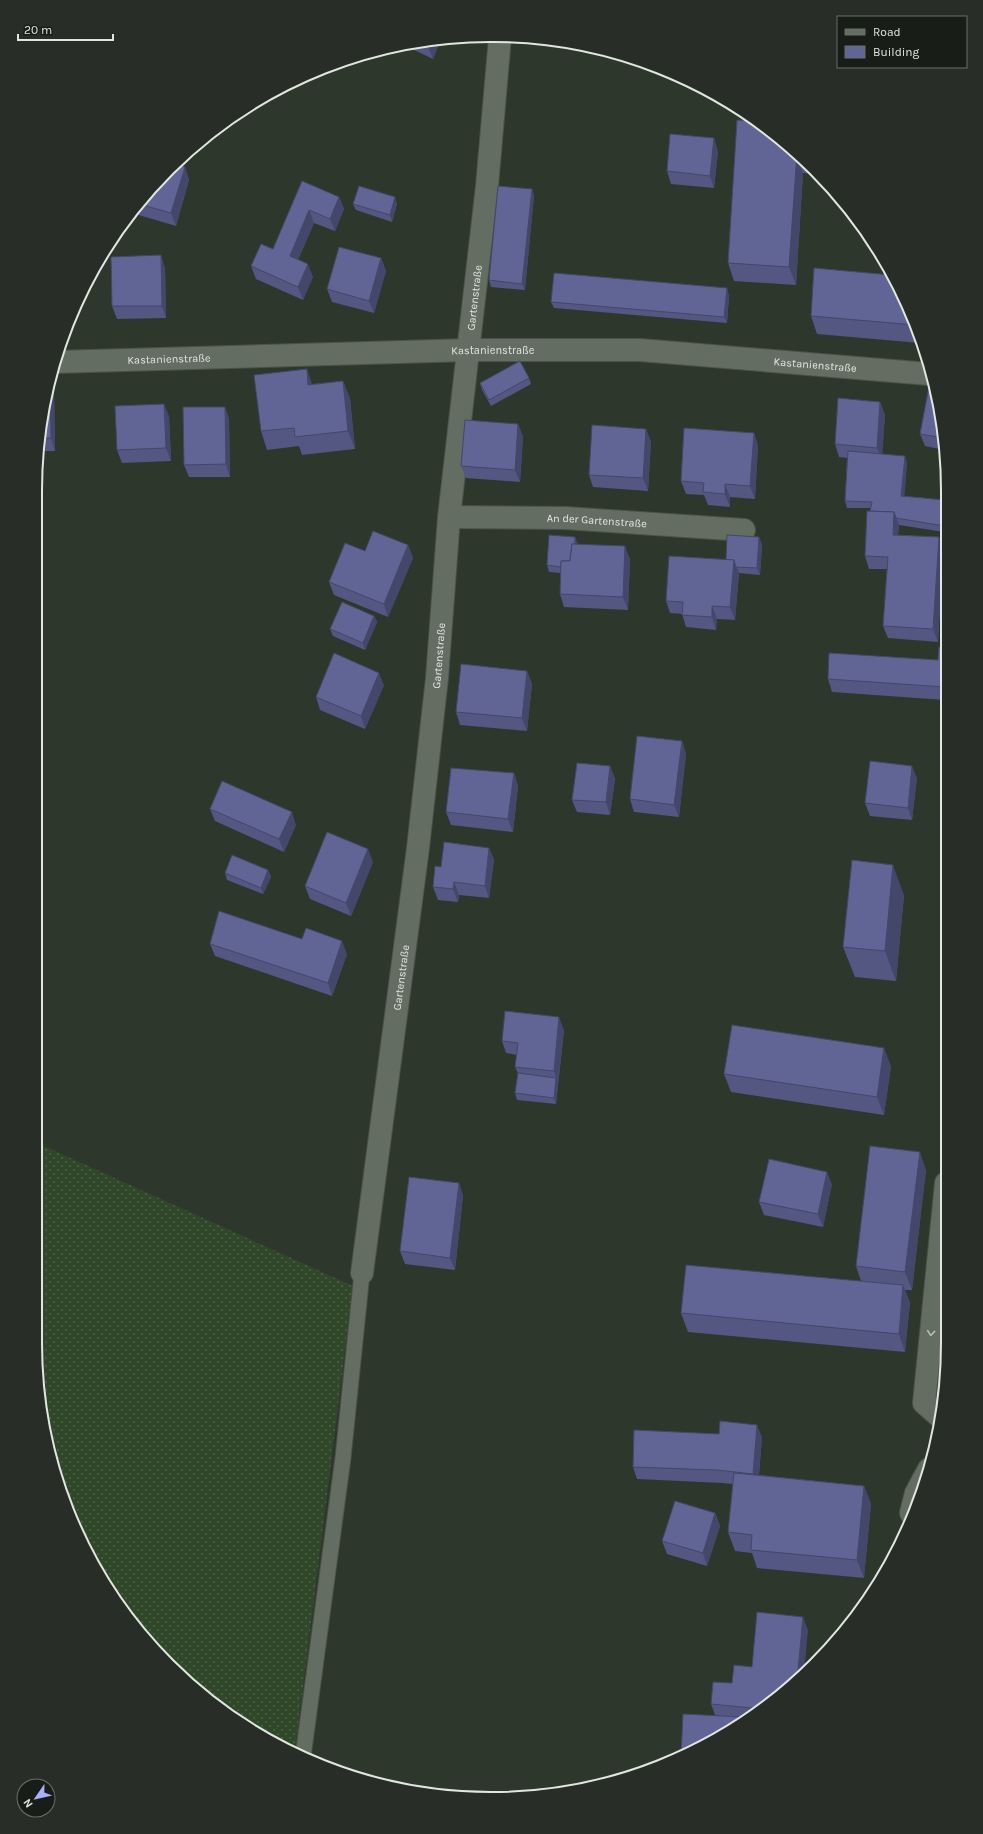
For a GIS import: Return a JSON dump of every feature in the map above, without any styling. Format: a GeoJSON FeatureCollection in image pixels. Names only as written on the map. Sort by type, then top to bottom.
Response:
{"type":"FeatureCollection","features":[{"type":"Feature","properties":{"kind":"street","name":"Gartenstraße"},"geometry":{"type":"LineString","coordinates":[[362,1273],[418,848],[437,678],[449,517],[487,186],[500,42]]}},
{"type":"Feature","properties":{"kind":"street","name":"Kastanienstraße"},"geometry":{"type":"LineString","coordinates":[[61,362],[469,350],[640,350],[926,374]]}},
{"type":"Feature","properties":{"kind":"street","name":"An der Gartenstraße"},"geometry":{"type":"LineString","coordinates":[[449,517],[565,518],[744,530]]}},
{"type":"Feature","properties":{"kind":"street"},"geometry":{"type":"LineString","coordinates":[[935,1413],[924,1403],[941,1233]]}},
{"type":"Feature","properties":{"kind":"lane"},"geometry":{"type":"LineString","coordinates":[[304,1751],[343,1458],[362,1273]]}},
{"type":"Feature","properties":{"kind":"green space"},"geometry":{"type":"Polygon","coordinates":[[[42,1145],[353,1286],[296,1747],[267,1732],[218,1699],[195,1680],[154,1639],[135,1616],[102,1567],[76,1515],[57,1459],[46,1401],[43,1372],[42,1145]]]}},
{"type":"Feature","properties":{"kind":"building"},"geometry":{"type":"Polygon","coordinates":[[[737,120],[744,120],[765,135],[796,162],[789,267],[728,263],[737,120]]]}},
{"type":"Feature","properties":{"kind":"building"},"geometry":{"type":"Polygon","coordinates":[[[670,134],[714,138],[710,176],[667,171],[670,134]]]}},
{"type":"Feature","properties":{"kind":"building"},"geometry":{"type":"Polygon","coordinates":[[[182,166],[185,167],[171,213],[145,206],[182,166]]]}},
{"type":"Feature","properties":{"kind":"building"},"geometry":{"type":"Polygon","coordinates":[[[302,181],[339,197],[330,219],[309,210],[290,256],[308,264],[298,287],[251,266],[261,244],[273,249],[302,181]]]}},
{"type":"Feature","properties":{"kind":"building"},"geometry":{"type":"Polygon","coordinates":[[[359,186],[395,197],[390,215],[353,204],[359,186]]]}},
{"type":"Feature","properties":{"kind":"building"},"geometry":{"type":"Polygon","coordinates":[[[498,186],[532,189],[522,284],[489,280],[498,186]]]}},
{"type":"Feature","properties":{"kind":"building"},"geometry":{"type":"Polygon","coordinates":[[[339,247],[381,258],[369,301],[327,289],[339,247]]]}},
{"type":"Feature","properties":{"kind":"building"},"geometry":{"type":"Polygon","coordinates":[[[161,255],[162,306],[112,306],[111,257],[161,255]]]}},
{"type":"Feature","properties":{"kind":"building"},"geometry":{"type":"Polygon","coordinates":[[[814,268],[885,274],[909,324],[811,316],[814,268]]]}},
{"type":"Feature","properties":{"kind":"building"},"geometry":{"type":"Polygon","coordinates":[[[554,273],[727,288],[724,317],[551,302],[554,273]]]}},
{"type":"Feature","properties":{"kind":"building"},"geometry":{"type":"Polygon","coordinates":[[[520,361],[529,378],[489,400],[480,383],[520,361]]]}},
{"type":"Feature","properties":{"kind":"building"},"geometry":{"type":"Polygon","coordinates":[[[307,369],[308,385],[343,381],[348,431],[295,437],[294,428],[261,431],[254,375],[307,369]]]}},
{"type":"Feature","properties":{"kind":"building"},"geometry":{"type":"Polygon","coordinates":[[[929,388],[937,437],[920,434],[929,388]]]}},
{"type":"Feature","properties":{"kind":"building"},"geometry":{"type":"Polygon","coordinates":[[[838,398],[880,402],[877,448],[835,444],[838,398]]]}},
{"type":"Feature","properties":{"kind":"building"},"geometry":{"type":"Polygon","coordinates":[[[164,404],[166,448],[117,450],[115,406],[164,404]]]}},
{"type":"Feature","properties":{"kind":"building"},"geometry":{"type":"Polygon","coordinates":[[[50,407],[51,438],[45,439],[50,407]]]}},
{"type":"Feature","properties":{"kind":"building"},"geometry":{"type":"Polygon","coordinates":[[[183,407],[225,407],[226,464],[184,465],[183,407]]]}},
{"type":"Feature","properties":{"kind":"building"},"geometry":{"type":"Polygon","coordinates":[[[465,420],[518,424],[515,470],[461,466],[465,420]]]}},
{"type":"Feature","properties":{"kind":"building"},"geometry":{"type":"Polygon","coordinates":[[[592,425],[646,429],[643,478],[589,475],[592,425]]]}},
{"type":"Feature","properties":{"kind":"building"},"geometry":{"type":"Polygon","coordinates":[[[684,428],[754,433],[750,486],[725,484],[725,494],[703,492],[704,483],[681,481],[684,428]]]}},
{"type":"Feature","properties":{"kind":"building"},"geometry":{"type":"Polygon","coordinates":[[[848,451],[905,456],[901,496],[941,500],[941,526],[896,518],[894,512],[870,511],[872,502],[845,501],[848,451]]]}},
{"type":"Feature","properties":{"kind":"building"},"geometry":{"type":"Polygon","coordinates":[[[867,511],[894,512],[893,535],[939,537],[933,629],[883,626],[888,557],[865,556],[867,511]]]}},
{"type":"Feature","properties":{"kind":"building"},"geometry":{"type":"Polygon","coordinates":[[[373,531],[408,545],[384,604],[329,582],[345,543],[365,551],[373,531]]]}},
{"type":"Feature","properties":{"kind":"building"},"geometry":{"type":"Polygon","coordinates":[[[549,535],[575,537],[575,544],[572,544],[570,561],[561,561],[561,567],[547,565],[549,535]]]}},
{"type":"Feature","properties":{"kind":"building"},"geometry":{"type":"Polygon","coordinates":[[[727,535],[759,537],[757,568],[736,567],[734,560],[726,560],[727,535]]]}},
{"type":"Feature","properties":{"kind":"building"},"geometry":{"type":"Polygon","coordinates":[[[572,544],[625,546],[623,597],[560,594],[561,561],[570,561],[572,544]]]}},
{"type":"Feature","properties":{"kind":"building"},"geometry":{"type":"Polygon","coordinates":[[[669,556],[734,560],[730,607],[712,606],[712,617],[682,615],[683,602],[666,601],[669,556]]]}},
{"type":"Feature","properties":{"kind":"building"},"geometry":{"type":"Polygon","coordinates":[[[342,602],[374,616],[363,643],[330,629],[342,602]]]}},
{"type":"Feature","properties":{"kind":"building"},"geometry":{"type":"Polygon","coordinates":[[[939,647],[941,647],[941,687],[828,679],[829,653],[938,660],[939,647]]]}},
{"type":"Feature","properties":{"kind":"building"},"geometry":{"type":"Polygon","coordinates":[[[334,653],[379,673],[361,716],[316,697],[334,653]]]}},
{"type":"Feature","properties":{"kind":"building"},"geometry":{"type":"Polygon","coordinates":[[[461,664],[527,671],[522,718],[456,712],[461,664]]]}},
{"type":"Feature","properties":{"kind":"building"},"geometry":{"type":"Polygon","coordinates":[[[637,736],[682,741],[674,805],[630,799],[637,736]]]}},
{"type":"Feature","properties":{"kind":"building"},"geometry":{"type":"Polygon","coordinates":[[[870,761],[912,766],[908,808],[865,803],[870,761]]]}},
{"type":"Feature","properties":{"kind":"building"},"geometry":{"type":"Polygon","coordinates":[[[577,763],[610,766],[606,802],[572,800],[577,763]]]}},
{"type":"Feature","properties":{"kind":"building"},"geometry":{"type":"Polygon","coordinates":[[[451,768],[514,773],[508,819],[446,812],[451,768]]]}},
{"type":"Feature","properties":{"kind":"building"},"geometry":{"type":"Polygon","coordinates":[[[222,781],[292,812],[279,839],[210,809],[222,781]]]}},
{"type":"Feature","properties":{"kind":"building"},"geometry":{"type":"Polygon","coordinates":[[[327,832],[368,849],[346,903],[305,886],[327,832]]]}},
{"type":"Feature","properties":{"kind":"building"},"geometry":{"type":"Polygon","coordinates":[[[444,842],[489,848],[485,886],[454,882],[453,889],[433,887],[435,866],[441,867],[444,842]]]}},
{"type":"Feature","properties":{"kind":"building"},"geometry":{"type":"Polygon","coordinates":[[[232,855],[268,870],[261,888],[225,873],[232,855]]]}},
{"type":"Feature","properties":{"kind":"building"},"geometry":{"type":"Polygon","coordinates":[[[852,860],[893,865],[885,951],[843,947],[852,860]]]}},
{"type":"Feature","properties":{"kind":"building"},"geometry":{"type":"Polygon","coordinates":[[[219,911],[302,939],[306,928],[342,941],[328,983],[210,944],[219,911]]]}},
{"type":"Feature","properties":{"kind":"building"},"geometry":{"type":"Polygon","coordinates":[[[505,1011],[559,1017],[554,1071],[515,1067],[518,1043],[502,1041],[505,1011]]]}},
{"type":"Feature","properties":{"kind":"building"},"geometry":{"type":"Polygon","coordinates":[[[732,1025],[884,1048],[877,1097],[724,1074],[732,1025]]]}},
{"type":"Feature","properties":{"kind":"building"},"geometry":{"type":"Polygon","coordinates":[[[518,1073],[556,1078],[554,1098],[515,1093],[518,1073]]]}},
{"type":"Feature","properties":{"kind":"building"},"geometry":{"type":"Polygon","coordinates":[[[870,1146],[920,1152],[905,1272],[856,1266],[870,1146]]]}},
{"type":"Feature","properties":{"kind":"building"},"geometry":{"type":"Polygon","coordinates":[[[769,1159],[827,1172],[818,1214],[759,1202],[769,1159]]]}},
{"type":"Feature","properties":{"kind":"building"},"geometry":{"type":"Polygon","coordinates":[[[409,1177],[459,1183],[450,1258],[400,1251],[409,1177]]]}},
{"type":"Feature","properties":{"kind":"building"},"geometry":{"type":"Polygon","coordinates":[[[686,1265],[903,1285],[899,1334],[681,1313],[686,1265]]]}},
{"type":"Feature","properties":{"kind":"building"},"geometry":{"type":"Polygon","coordinates":[[[720,1421],[757,1425],[753,1474],[717,1470],[633,1467],[634,1430],[719,1434],[720,1421]]]}},
{"type":"Feature","properties":{"kind":"building"},"geometry":{"type":"Polygon","coordinates":[[[734,1473],[864,1486],[857,1560],[751,1550],[752,1535],[728,1532],[734,1473]]]}},
{"type":"Feature","properties":{"kind":"building"},"geometry":{"type":"Polygon","coordinates":[[[675,1501],[715,1513],[703,1553],[662,1541],[675,1501]]]}},
{"type":"Feature","properties":{"kind":"building"},"geometry":{"type":"Polygon","coordinates":[[[757,1612],[803,1617],[798,1670],[788,1680],[752,1708],[711,1704],[713,1682],[732,1683],[734,1665],[752,1667],[757,1612]]]}},
{"type":"Feature","properties":{"kind":"building"},"geometry":{"type":"Polygon","coordinates":[[[683,1714],[740,1717],[716,1732],[681,1750],[683,1714]]]}}]}
